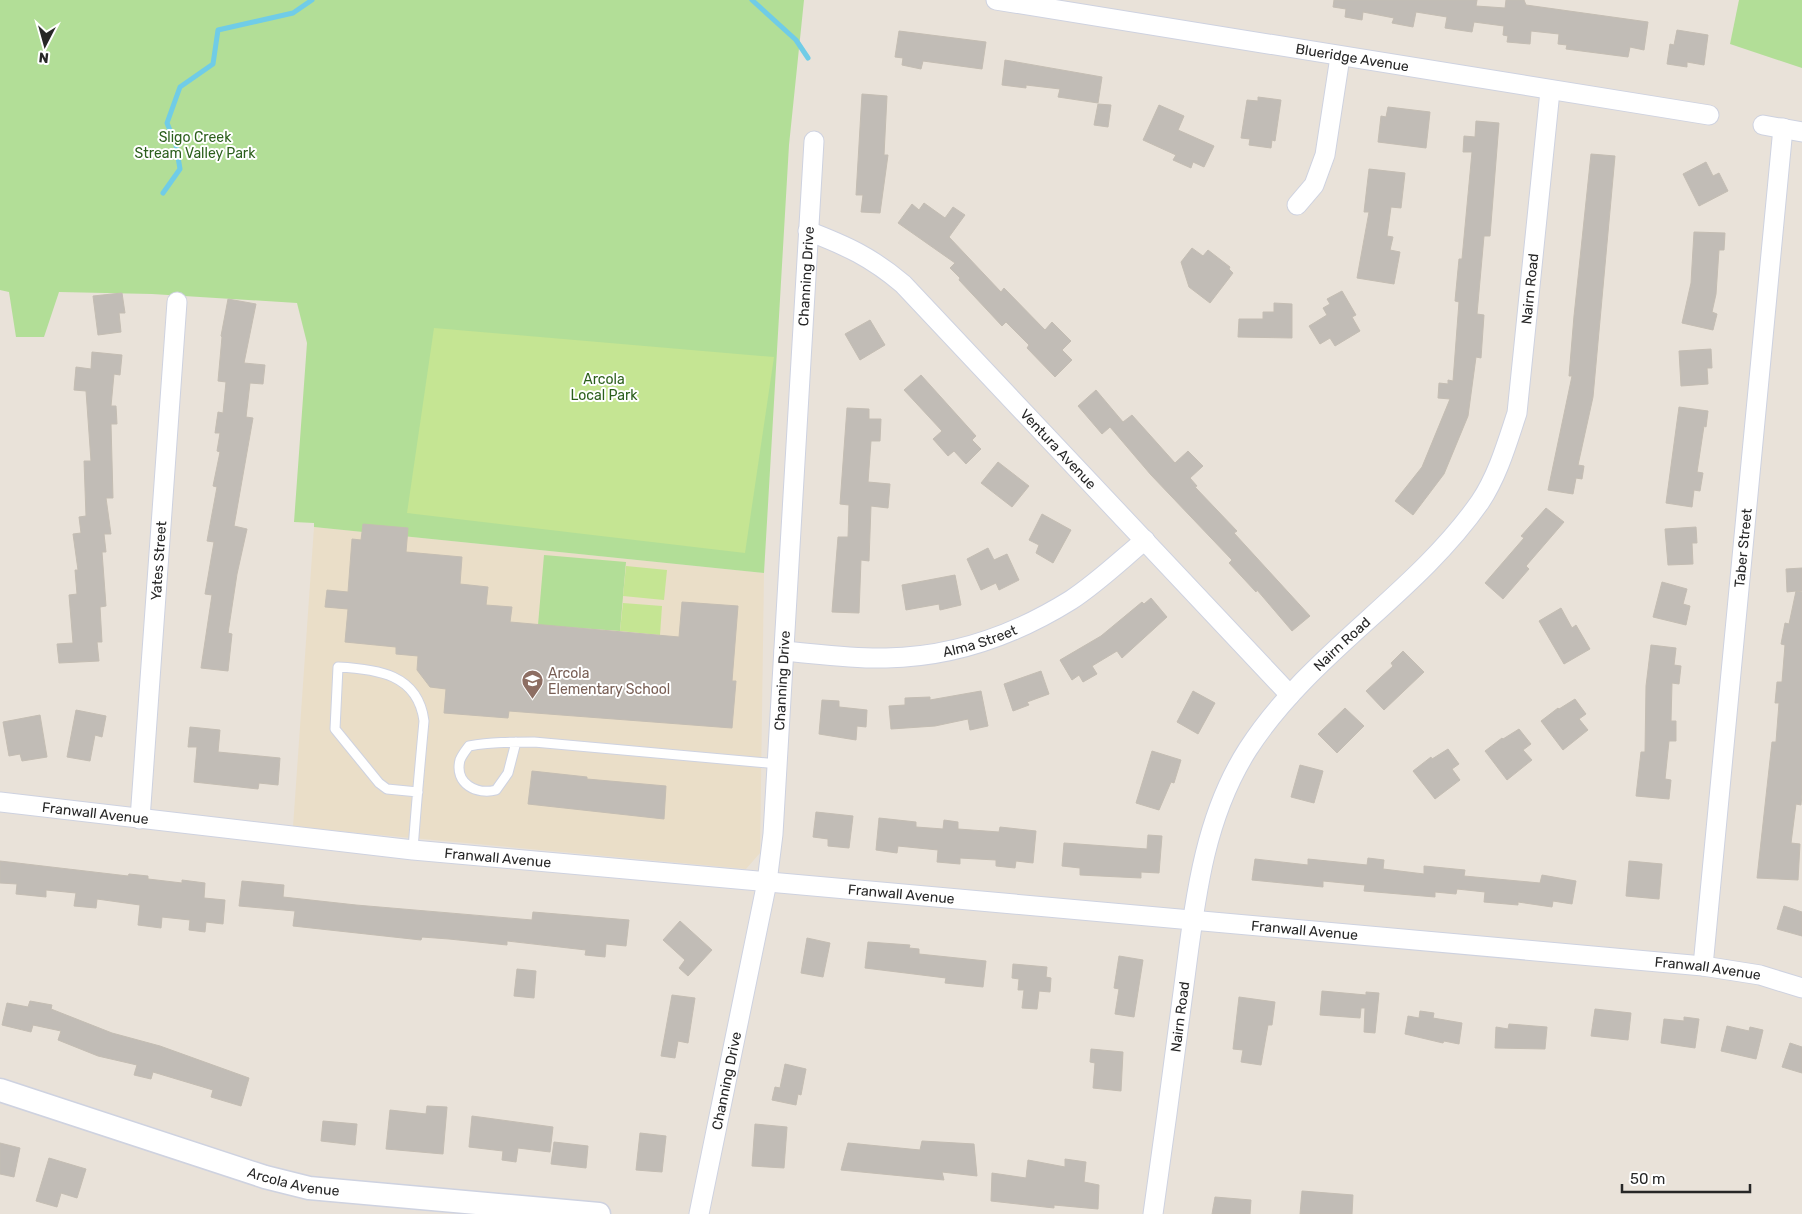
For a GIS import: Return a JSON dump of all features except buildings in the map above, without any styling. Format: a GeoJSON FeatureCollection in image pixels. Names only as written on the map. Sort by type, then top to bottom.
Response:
{"type":"FeatureCollection","features":[{"type":"Feature","properties":{"kind":"street","name":"Blueridge Avenue"},"geometry":{"type":"LineString","coordinates":[[996,0],[1042,4],[1340,57],[1709,115]]}},
{"type":"Feature","properties":{"kind":"street"},"geometry":{"type":"LineString","coordinates":[[1297,205],[1314,185],[1324,155],[1340,57]]}},
{"type":"Feature","properties":{"kind":"street","name":"Nairn Road"},"geometry":{"type":"LineString","coordinates":[[1153,1214],[1193,919],[1209,835],[1224,791],[1249,748],[1290,695],[1450,542],[1481,500],[1503,457],[1518,413],[1550,91]]}},
{"type":"Feature","properties":{"kind":"street"},"geometry":{"type":"LineString","coordinates":[[1762,125],[1802,132]]}},
{"type":"Feature","properties":{"kind":"street","name":"Taber Street"},"geometry":{"type":"LineString","coordinates":[[1703,966],[1783,128]]}},
{"type":"Feature","properties":{"kind":"street","name":"Channing Drive"},"geometry":{"type":"LineString","coordinates":[[699,1214],[767,882],[774,834],[814,141]]}},
{"type":"Feature","properties":{"kind":"street","name":"Ventura Avenue"},"geometry":{"type":"LineString","coordinates":[[808,231],[852,248],[881,265],[903,284],[1290,695]]}},
{"type":"Feature","properties":{"kind":"street","name":"Yates Street"},"geometry":{"type":"LineString","coordinates":[[140,819],[177,302]]}},
{"type":"Feature","properties":{"kind":"street","name":"Alma Street"},"geometry":{"type":"LineString","coordinates":[[784,651],[885,658],[931,655],[978,645],[1024,626],[1073,599],[1145,540]]}},
{"type":"Feature","properties":{"kind":"street","name":"Franwall Avenue"},"geometry":{"type":"LineString","coordinates":[[0,802],[413,850],[1703,966],[1760,975],[1802,988]]}},
{"type":"Feature","properties":{"kind":"street","name":"Arcola Avenue"},"geometry":{"type":"LineString","coordinates":[[0,1090],[265,1177],[309,1188],[599,1214]]}},
{"type":"Feature","properties":{"kind":"lane"},"geometry":{"type":"LineString","coordinates":[[413,850],[418,792],[424,721],[423,710],[416,695],[389,674],[368,668],[338,667],[335,728],[379,783],[387,789],[418,792]]}},
{"type":"Feature","properties":{"kind":"lane"},"geometry":{"type":"LineString","coordinates":[[516,742],[508,773],[496,790],[486,793],[474,790],[465,784],[460,774],[460,759],[469,746],[487,742],[516,742],[778,764]]}},
{"type":"Feature","properties":{"kind":"shaded area","name":"Arcola Elementary School"},"geometry":{"type":"Polygon","coordinates":[[[314,527],[764,573],[760,853],[746,869],[293,827],[314,527]]]}},
{"type":"Feature","properties":{"kind":"green space"},"geometry":{"type":"Polygon","coordinates":[[[0,0],[804,0],[789,145],[764,573],[314,527],[314,523],[294,522],[307,343],[297,303],[152,294],[59,292],[44,337],[16,337],[9,292],[0,290],[0,0]]]}},
{"type":"Feature","properties":{"kind":"green space"},"geometry":{"type":"Polygon","coordinates":[[[1739,0],[1802,0],[1802,68],[1730,44],[1739,0]]]}},
{"type":"Feature","properties":{"kind":"green space","name":"Arcola Local Park"},"geometry":{"type":"Polygon","coordinates":[[[434,328],[774,357],[745,553],[407,513],[434,328]]]}},
{"type":"Feature","properties":{"kind":"green space"},"geometry":{"type":"Polygon","coordinates":[[[544,555],[626,562],[620,631],[538,625],[544,555]]]}},
{"type":"Feature","properties":{"kind":"green space"},"geometry":{"type":"Polygon","coordinates":[[[626,566],[667,570],[664,600],[623,596],[626,566]]]}},
{"type":"Feature","properties":{"kind":"green space"},"geometry":{"type":"Polygon","coordinates":[[[623,603],[662,606],[660,635],[620,631],[623,603]]]}},
{"type":"Feature","properties":{"kind":"waterway"},"geometry":{"type":"LineString","coordinates":[[163,193],[180,169],[176,145],[167,123],[180,87],[213,64],[218,30],[293,13],[312,0]]}},
{"type":"Feature","properties":{"kind":"waterway"},"geometry":{"type":"LineString","coordinates":[[752,0],[796,40],[808,58]]}},
{"type":"Feature","properties":{"kind":"place","name":"Arcola Elementary School"},"geometry":{"type":"Point","coordinates":[532,700]}},
{"type":"Feature","properties":{"kind":"park label","name":"Sligo Creek Stream Valley Park"},"geometry":{"type":"Point","coordinates":[195,146]}}]}
